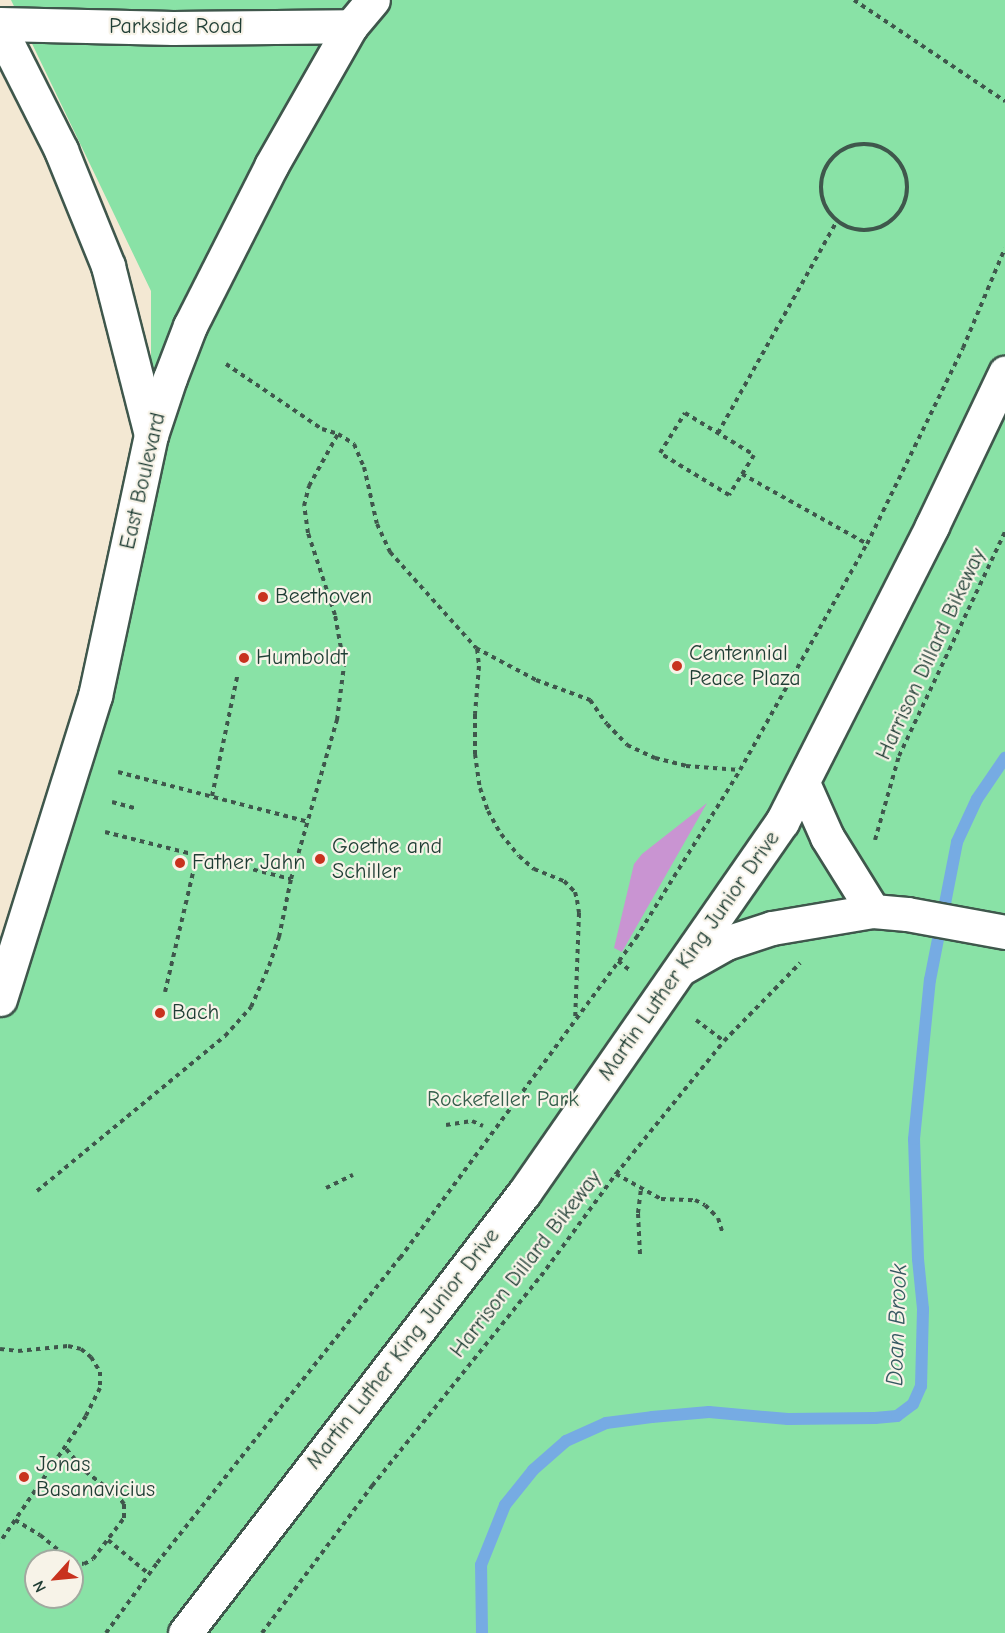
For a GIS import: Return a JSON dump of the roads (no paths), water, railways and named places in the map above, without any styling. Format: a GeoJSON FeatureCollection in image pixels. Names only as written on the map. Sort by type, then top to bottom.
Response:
{"type":"FeatureCollection","features":[{"type":"Feature","properties":{"kind":"street","name":"East Boulevard"},"geometry":{"type":"LineString","coordinates":[[0,999],[95,696],[152,435],[190,327],[271,166],[351,26],[373,0]]}},
{"type":"Feature","properties":{"kind":"street","name":"Parkside Road"},"geometry":{"type":"LineString","coordinates":[[0,24],[173,28],[351,26]]}},
{"type":"Feature","properties":{"kind":"street"},"geometry":{"type":"LineString","coordinates":[[0,29],[61,150],[108,266],[152,435]]}},
{"type":"Feature","properties":{"kind":"street","name":"Martin Luther King Junior Drive"},"geometry":{"type":"LineString","coordinates":[[185,1633],[524,1193],[782,822],[932,526],[1005,373]]}},
{"type":"Feature","properties":{"kind":"street"},"geometry":{"type":"LineString","coordinates":[[803,783],[827,837],[873,911]]}},
{"type":"Feature","properties":{"kind":"street"},"geometry":{"type":"LineString","coordinates":[[682,968],[726,943],[772,928],[873,911],[907,914],[1005,932]]}},
{"type":"Feature","properties":{"kind":"waterway","name":"Doan Brook"},"geometry":{"type":"LineString","coordinates":[[482,1633],[481,1565],[505,1505],[533,1470],[566,1441],[606,1423],[652,1417],[709,1412],[788,1419],[875,1418],[897,1416],[913,1404],[921,1386],[923,1309],[918,1259],[914,1139],[930,980],[957,842],[977,799],[1005,758]]}},
{"type":"Feature","properties":{"kind":"place","name":"Beethoven"},"geometry":{"type":"Point","coordinates":[263,597]}},
{"type":"Feature","properties":{"kind":"place","name":"Humboldt"},"geometry":{"type":"Point","coordinates":[244,658]}},
{"type":"Feature","properties":{"kind":"place","name":"Centennial Peace Plaza"},"geometry":{"type":"Point","coordinates":[677,666]}},
{"type":"Feature","properties":{"kind":"place","name":"Goethe and Schiller"},"geometry":{"type":"Point","coordinates":[320,859]}},
{"type":"Feature","properties":{"kind":"place","name":"Father Jahn"},"geometry":{"type":"Point","coordinates":[180,863]}},
{"type":"Feature","properties":{"kind":"place","name":"Bach"},"geometry":{"type":"Point","coordinates":[160,1013]}},
{"type":"Feature","properties":{"kind":"place","name":"Jonas Basanavicius"},"geometry":{"type":"Point","coordinates":[24,1477]}},
{"type":"Feature","properties":{"kind":"park label","name":"Rockefeller Park"},"geometry":{"type":"Point","coordinates":[503,1100]}}]}
